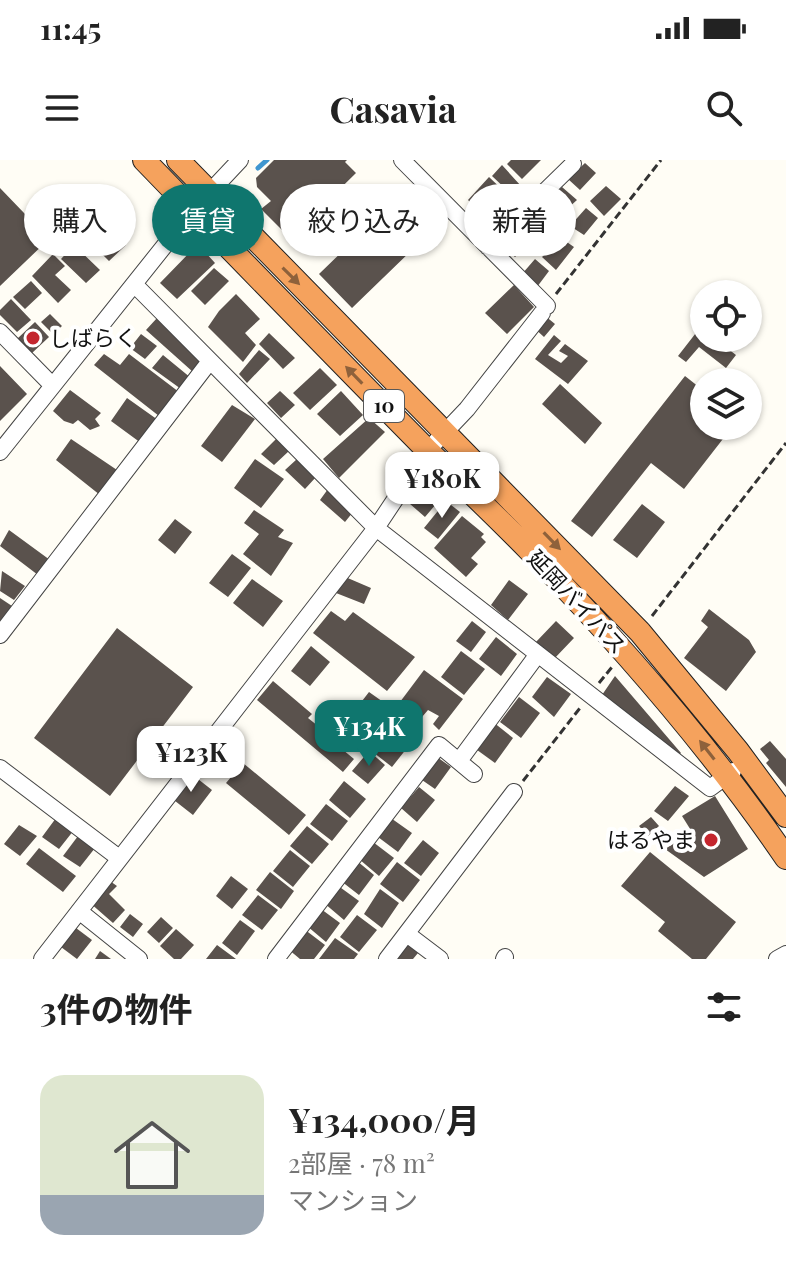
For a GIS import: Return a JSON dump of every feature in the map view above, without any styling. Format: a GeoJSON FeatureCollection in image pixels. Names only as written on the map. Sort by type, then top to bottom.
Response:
{"type":"FeatureCollection","features":[{"type":"Feature","properties":{"kind":"highway","name":"延岡バイパス"},"geometry":{"type":"LineString","coordinates":[[144,160],[168,184]]}},
{"type":"Feature","properties":{"kind":"highway","name":"延岡バイパス"},"geometry":{"type":"LineString","coordinates":[[178,160],[201,184]]}},
{"type":"Feature","properties":{"kind":"highway","name":"延岡バイパス"},"geometry":{"type":"LineString","coordinates":[[264,248],[640,632],[786,816]]}},
{"type":"Feature","properties":{"kind":"highway","name":"延岡バイパス"},"geometry":{"type":"LineString","coordinates":[[238,256],[530,551],[624,651],[727,775],[786,858]]}},
{"type":"Feature","properties":{"kind":"street"},"geometry":{"type":"LineString","coordinates":[[218,184],[240,160]]}},
{"type":"Feature","properties":{"kind":"street"},"geometry":{"type":"LineString","coordinates":[[402,160],[464,223]]}},
{"type":"Feature","properties":{"kind":"street"},"geometry":{"type":"LineString","coordinates":[[553,184],[573,164]]}},
{"type":"Feature","properties":{"kind":"street"},"geometry":{"type":"LineString","coordinates":[[0,452],[156,256]]}},
{"type":"Feature","properties":{"kind":"street"},"geometry":{"type":"LineString","coordinates":[[50,956],[119,858],[376,528],[428,450],[447,433],[544,309],[496,256]]}},
{"type":"Feature","properties":{"kind":"street"},"geometry":{"type":"LineString","coordinates":[[134,284],[376,528],[710,788],[746,762]]}},
{"type":"Feature","properties":{"kind":"street"},"geometry":{"type":"LineString","coordinates":[[0,332],[52,385]]}},
{"type":"Feature","properties":{"kind":"street"},"geometry":{"type":"LineString","coordinates":[[0,635],[210,361]]}},
{"type":"Feature","properties":{"kind":"street"},"geometry":{"type":"LineString","coordinates":[[459,761],[538,654]]}},
{"type":"Feature","properties":{"kind":"street"},"geometry":{"type":"LineString","coordinates":[[276,959],[439,745],[474,774]]}},
{"type":"Feature","properties":{"kind":"street"},"geometry":{"type":"LineString","coordinates":[[0,768],[119,858]]}},
{"type":"Feature","properties":{"kind":"street"},"geometry":{"type":"LineString","coordinates":[[387,959],[514,792]]}},
{"type":"Feature","properties":{"kind":"street"},"geometry":{"type":"LineString","coordinates":[[79,911],[139,959]]}},
{"type":"Feature","properties":{"kind":"street"},"geometry":{"type":"LineString","coordinates":[[407,934],[440,959]]}},
{"type":"Feature","properties":{"kind":"street"},"geometry":{"type":"LineString","coordinates":[[777,959],[786,954]]}},
{"type":"Feature","properties":{"kind":"path"},"geometry":{"type":"LineString","coordinates":[[544,309],[661,160]]}},
{"type":"Feature","properties":{"kind":"path"},"geometry":{"type":"LineString","coordinates":[[640,632],[786,443]]}},
{"type":"Feature","properties":{"kind":"path"},"geometry":{"type":"LineString","coordinates":[[514,792],[624,651]]}},
{"type":"Feature","properties":{"kind":"building"},"geometry":{"type":"Polygon","coordinates":[[[274,160],[347,160],[345,162],[356,173],[345,184],[280,184],[280,228],[264,212],[264,207],[271,201],[264,194],[264,184],[257,184],[256,178],[274,160]]]}},
{"type":"Feature","properties":{"kind":"building"},"geometry":{"type":"Polygon","coordinates":[[[511,160],[541,160],[522,179],[507,164],[511,160]]]}},
{"type":"Feature","properties":{"kind":"building"},"geometry":{"type":"Polygon","coordinates":[[[585,163],[596,173],[580,190],[568,179],[585,163]]]}},
{"type":"Feature","properties":{"kind":"building"},"geometry":{"type":"Polygon","coordinates":[[[502,165],[519,184],[500,184],[492,176],[502,165]]]}},
{"type":"Feature","properties":{"kind":"building"},"geometry":{"type":"Polygon","coordinates":[[[489,177],[496,184],[483,184],[489,177]]]}},
{"type":"Feature","properties":{"kind":"building"},"geometry":{"type":"Polygon","coordinates":[[[606,186],[621,199],[604,216],[590,201],[606,186]]]}},
{"type":"Feature","properties":{"kind":"building"},"geometry":{"type":"Polygon","coordinates":[[[0,188],[24,213],[24,256],[31,256],[0,286],[0,188]]]}},
{"type":"Feature","properties":{"kind":"building"},"geometry":{"type":"Polygon","coordinates":[[[586,208],[598,218],[584,235],[576,230],[576,219],[586,208]]]}},
{"type":"Feature","properties":{"kind":"building"},"geometry":{"type":"Polygon","coordinates":[[[51,256],[55,256],[65,266],[55,275],[71,290],[58,303],[32,276],[51,256]]]}},
{"type":"Feature","properties":{"kind":"building"},"geometry":{"type":"Polygon","coordinates":[[[64,256],[85,256],[100,270],[86,283],[61,259],[64,256]]]}},
{"type":"Feature","properties":{"kind":"building"},"geometry":{"type":"Polygon","coordinates":[[[186,256],[209,256],[215,263],[177,299],[160,283],[186,256]]]}},
{"type":"Feature","properties":{"kind":"building"},"geometry":{"type":"Polygon","coordinates":[[[338,256],[406,256],[352,308],[319,274],[338,256]]]}},
{"type":"Feature","properties":{"kind":"building"},"geometry":{"type":"Polygon","coordinates":[[[543,256],[567,256],[556,270],[543,256]]]}},
{"type":"Feature","properties":{"kind":"building"},"geometry":{"type":"Polygon","coordinates":[[[535,259],[549,271],[537,287],[522,274],[535,259]]]}},
{"type":"Feature","properties":{"kind":"building"},"geometry":{"type":"Polygon","coordinates":[[[214,268],[229,281],[205,305],[191,291],[214,268]]]}},
{"type":"Feature","properties":{"kind":"building"},"geometry":{"type":"Polygon","coordinates":[[[31,281],[42,293],[25,309],[13,297],[31,281]]]}},
{"type":"Feature","properties":{"kind":"building"},"geometry":{"type":"Polygon","coordinates":[[[514,285],[534,307],[507,334],[485,313],[514,285]]]}},
{"type":"Feature","properties":{"kind":"building"},"geometry":{"type":"Polygon","coordinates":[[[236,294],[260,319],[245,333],[256,345],[243,362],[208,327],[236,294]]]}},
{"type":"Feature","properties":{"kind":"building"},"geometry":{"type":"Polygon","coordinates":[[[11,299],[31,320],[17,332],[0,315],[0,310],[11,299]]]}},
{"type":"Feature","properties":{"kind":"building"},"geometry":{"type":"Polygon","coordinates":[[[50,314],[62,326],[53,334],[41,322],[50,314]]]}},
{"type":"Feature","properties":{"kind":"building"},"geometry":{"type":"Polygon","coordinates":[[[544,315],[555,324],[544,337],[533,327],[544,315]]]}},
{"type":"Feature","properties":{"kind":"building"},"geometry":{"type":"Polygon","coordinates":[[[157,318],[203,361],[193,372],[146,330],[157,318]]]}},
{"type":"Feature","properties":{"kind":"building","name":"しばらく"},"geometry":{"type":"Polygon","coordinates":[[[35,322],[49,337],[31,354],[17,339],[35,322]]]}},
{"type":"Feature","properties":{"kind":"building"},"geometry":{"type":"Polygon","coordinates":[[[269,333],[295,358],[283,369],[259,344],[269,333]]]}},
{"type":"Feature","properties":{"kind":"building"},"geometry":{"type":"Polygon","coordinates":[[[141,334],[157,346],[145,359],[130,348],[141,334]]]}},
{"type":"Feature","properties":{"kind":"building"},"geometry":{"type":"Polygon","coordinates":[[[554,335],[561,341],[548,355],[561,363],[568,356],[559,351],[565,344],[588,361],[568,384],[535,359],[554,335]]]}},
{"type":"Feature","properties":{"kind":"building"},"geometry":{"type":"Polygon","coordinates":[[[690,341],[690,352],[695,352],[686,362],[678,356],[690,341]]]}},
{"type":"Feature","properties":{"kind":"building"},"geometry":{"type":"Polygon","coordinates":[[[259,350],[270,359],[247,383],[239,374],[259,350]]]}},
{"type":"Feature","properties":{"kind":"building"},"geometry":{"type":"Polygon","coordinates":[[[705,352],[732,352],[736,355],[726,368],[705,352]]]}},
{"type":"Feature","properties":{"kind":"building"},"geometry":{"type":"Polygon","coordinates":[[[104,354],[120,365],[129,354],[179,392],[159,416],[94,365],[104,354]]]}},
{"type":"Feature","properties":{"kind":"building"},"geometry":{"type":"Polygon","coordinates":[[[163,355],[191,378],[181,389],[152,368],[163,355]]]}},
{"type":"Feature","properties":{"kind":"building"},"geometry":{"type":"Polygon","coordinates":[[[0,366],[27,394],[0,421],[0,366]]]}},
{"type":"Feature","properties":{"kind":"building"},"geometry":{"type":"Polygon","coordinates":[[[320,368],[337,385],[310,410],[293,393],[320,368]]]}},
{"type":"Feature","properties":{"kind":"building"},"geometry":{"type":"Polygon","coordinates":[[[685,376],[690,380],[690,440],[722,440],[684,489],[651,463],[592,537],[571,521],[685,376]]]}},
{"type":"Feature","properties":{"kind":"building"},"geometry":{"type":"Polygon","coordinates":[[[560,384],[602,423],[585,444],[542,404],[560,384]]]}},
{"type":"Feature","properties":{"kind":"building"},"geometry":{"type":"Polygon","coordinates":[[[70,390],[101,413],[95,419],[100,426],[90,430],[78,420],[73,424],[64,421],[53,411],[70,390]]]}},
{"type":"Feature","properties":{"kind":"building"},"geometry":{"type":"Polygon","coordinates":[[[280,391],[295,405],[281,418],[267,403],[280,391]]]}},
{"type":"Feature","properties":{"kind":"building"},"geometry":{"type":"Polygon","coordinates":[[[341,391],[363,415],[340,436],[317,414],[341,391]]]}},
{"type":"Feature","properties":{"kind":"building"},"geometry":{"type":"Polygon","coordinates":[[[127,398],[158,420],[141,443],[111,421],[127,398]]]}},
{"type":"Feature","properties":{"kind":"building"},"geometry":{"type":"Polygon","coordinates":[[[232,405],[255,419],[222,462],[201,446],[232,405]]]}},
{"type":"Feature","properties":{"kind":"building"},"geometry":{"type":"Polygon","coordinates":[[[369,418],[385,432],[339,478],[323,459],[369,418]]]}},
{"type":"Feature","properties":{"kind":"building"},"geometry":{"type":"Polygon","coordinates":[[[71,439],[120,472],[100,495],[56,460],[71,439]]]}},
{"type":"Feature","properties":{"kind":"building"},"geometry":{"type":"Polygon","coordinates":[[[276,439],[289,451],[274,465],[261,454],[276,439]]]}},
{"type":"Feature","properties":{"kind":"building"},"geometry":{"type":"Polygon","coordinates":[[[255,459],[284,479],[261,508],[234,488],[255,459]]]}},
{"type":"Feature","properties":{"kind":"building"},"geometry":{"type":"Polygon","coordinates":[[[297,459],[316,477],[305,489],[285,470],[297,459]]]}},
{"type":"Feature","properties":{"kind":"building"},"geometry":{"type":"Polygon","coordinates":[[[419,477],[442,497],[425,517],[402,497],[419,477]]]}},
{"type":"Feature","properties":{"kind":"building"},"geometry":{"type":"Polygon","coordinates":[[[328,489],[353,512],[345,522],[320,500],[328,489]]]}},
{"type":"Feature","properties":{"kind":"building"},"geometry":{"type":"Polygon","coordinates":[[[446,501],[460,512],[438,539],[424,528],[446,501]]]}},
{"type":"Feature","properties":{"kind":"building"},"geometry":{"type":"Polygon","coordinates":[[[642,504],[665,522],[637,558],[613,540],[642,504]]]}},
{"type":"Feature","properties":{"kind":"building"},"geometry":{"type":"Polygon","coordinates":[[[254,510],[284,530],[278,537],[293,543],[271,576],[243,554],[259,534],[244,523],[254,510]]]}},
{"type":"Feature","properties":{"kind":"building"},"geometry":{"type":"Polygon","coordinates":[[[462,516],[484,534],[481,537],[486,542],[471,558],[478,564],[466,577],[434,548],[462,516]]]}},
{"type":"Feature","properties":{"kind":"building"},"geometry":{"type":"Polygon","coordinates":[[[175,519],[192,532],[175,554],[158,540],[175,519]]]}},
{"type":"Feature","properties":{"kind":"building"},"geometry":{"type":"Polygon","coordinates":[[[9,530],[50,560],[38,575],[0,546],[9,530]]]}},
{"type":"Feature","properties":{"kind":"building"},"geometry":{"type":"Polygon","coordinates":[[[232,554],[251,568],[228,597],[209,583],[232,554]]]}},
{"type":"Feature","properties":{"kind":"building"},"geometry":{"type":"Polygon","coordinates":[[[2,571],[25,586],[14,600],[0,591],[2,571]]]}},
{"type":"Feature","properties":{"kind":"building"},"geometry":{"type":"Polygon","coordinates":[[[343,576],[371,588],[364,604],[336,593],[343,576]]]}},
{"type":"Feature","properties":{"kind":"building"},"geometry":{"type":"Polygon","coordinates":[[[252,579],[283,601],[263,627],[233,603],[252,579]]]}},
{"type":"Feature","properties":{"kind":"building"},"geometry":{"type":"Polygon","coordinates":[[[509,580],[528,594],[508,620],[491,605],[509,580]]]}},
{"type":"Feature","properties":{"kind":"building"},"geometry":{"type":"Polygon","coordinates":[[[0,598],[12,606],[0,622],[0,598]]]}},
{"type":"Feature","properties":{"kind":"building"},"geometry":{"type":"Polygon","coordinates":[[[709,609],[749,640],[756,652],[726,691],[684,658],[708,627],[701,621],[709,609]]]}},
{"type":"Feature","properties":{"kind":"building"},"geometry":{"type":"Polygon","coordinates":[[[331,611],[345,621],[353,612],[415,657],[387,691],[313,633],[331,611]]]}},
{"type":"Feature","properties":{"kind":"building"},"geometry":{"type":"Polygon","coordinates":[[[472,621],[486,632],[471,652],[456,641],[472,621]]]}},
{"type":"Feature","properties":{"kind":"building"},"geometry":{"type":"Polygon","coordinates":[[[556,621],[574,638],[553,660],[535,643],[556,621]]]}},
{"type":"Feature","properties":{"kind":"building"},"geometry":{"type":"Polygon","coordinates":[[[117,628],[193,687],[110,796],[34,738],[117,628]]]}},
{"type":"Feature","properties":{"kind":"building"},"geometry":{"type":"Polygon","coordinates":[[[496,637],[517,654],[501,676],[479,659],[496,637]]]}},
{"type":"Feature","properties":{"kind":"building"},"geometry":{"type":"Polygon","coordinates":[[[311,646],[330,662],[310,686],[291,671],[311,646]]]}},
{"type":"Feature","properties":{"kind":"building"},"geometry":{"type":"Polygon","coordinates":[[[461,651],[485,669],[464,695],[441,677],[461,651]]]}},
{"type":"Feature","properties":{"kind":"building"},"geometry":{"type":"Polygon","coordinates":[[[424,670],[463,699],[439,730],[433,724],[439,716],[428,710],[404,738],[385,722],[424,670]]]}},
{"type":"Feature","properties":{"kind":"building"},"geometry":{"type":"Polygon","coordinates":[[[615,676],[681,753],[678,756],[602,695],[615,676]]]}},
{"type":"Feature","properties":{"kind":"building"},"geometry":{"type":"Polygon","coordinates":[[[547,677],[571,694],[554,717],[532,697],[547,677]]]}},
{"type":"Feature","properties":{"kind":"building"},"geometry":{"type":"Polygon","coordinates":[[[273,681],[312,714],[308,718],[318,726],[322,721],[337,733],[331,740],[354,759],[343,772],[257,700],[273,681]]]}},
{"type":"Feature","properties":{"kind":"building"},"geometry":{"type":"Polygon","coordinates":[[[369,692],[386,704],[366,731],[349,718],[369,692]]]}},
{"type":"Feature","properties":{"kind":"building"},"geometry":{"type":"Polygon","coordinates":[[[519,697],[540,713],[521,738],[500,722],[519,697]]]}},
{"type":"Feature","properties":{"kind":"building"},"geometry":{"type":"Polygon","coordinates":[[[493,722],[513,738],[495,763],[473,747],[493,722]]]}},
{"type":"Feature","properties":{"kind":"building"},"geometry":{"type":"Polygon","coordinates":[[[384,731],[407,748],[392,767],[369,749],[384,731]]]}},
{"type":"Feature","properties":{"kind":"building"},"geometry":{"type":"Polygon","coordinates":[[[770,741],[786,759],[786,787],[766,763],[769,760],[760,749],[770,741]]]}},
{"type":"Feature","properties":{"kind":"building"},"geometry":{"type":"Polygon","coordinates":[[[369,751],[385,765],[368,784],[352,771],[369,751]]]}},
{"type":"Feature","properties":{"kind":"building"},"geometry":{"type":"Polygon","coordinates":[[[437,757],[451,767],[435,789],[422,780],[437,757]]]}},
{"type":"Feature","properties":{"kind":"building"},"geometry":{"type":"Polygon","coordinates":[[[243,763],[306,815],[289,835],[226,783],[243,763]]]}},
{"type":"Feature","properties":{"kind":"building"},"geometry":{"type":"Polygon","coordinates":[[[189,772],[212,790],[193,815],[170,797],[189,772]]]}},
{"type":"Feature","properties":{"kind":"building"},"geometry":{"type":"Polygon","coordinates":[[[344,781],[366,799],[350,818],[329,800],[344,781]]]}},
{"type":"Feature","properties":{"kind":"building"},"geometry":{"type":"Polygon","coordinates":[[[675,786],[689,796],[668,821],[654,811],[675,786]]]}},
{"type":"Feature","properties":{"kind":"building"},"geometry":{"type":"Polygon","coordinates":[[[419,787],[435,800],[417,822],[401,808],[419,787]]]}},
{"type":"Feature","properties":{"kind":"building","name":"はるやま"},"geometry":{"type":"Polygon","coordinates":[[[715,796],[748,849],[704,877],[665,849],[692,832],[682,816],[715,796]]]}},
{"type":"Feature","properties":{"kind":"building"},"geometry":{"type":"Polygon","coordinates":[[[326,804],[348,821],[332,841],[310,824],[326,804]]]}},
{"type":"Feature","properties":{"kind":"building"},"geometry":{"type":"Polygon","coordinates":[[[388,816],[412,833],[398,852],[374,834],[388,816]]]}},
{"type":"Feature","properties":{"kind":"building"},"geometry":{"type":"Polygon","coordinates":[[[651,817],[659,826],[648,836],[639,826],[651,817]]]}},
{"type":"Feature","properties":{"kind":"building"},"geometry":{"type":"Polygon","coordinates":[[[56,818],[74,830],[59,849],[42,837],[56,818]]]}},
{"type":"Feature","properties":{"kind":"building"},"geometry":{"type":"Polygon","coordinates":[[[19,825],[37,836],[20,856],[4,844],[19,825]]]}},
{"type":"Feature","properties":{"kind":"building"},"geometry":{"type":"Polygon","coordinates":[[[307,826],[329,844],[312,864],[290,846],[307,826]]]}},
{"type":"Feature","properties":{"kind":"building"},"geometry":{"type":"Polygon","coordinates":[[[78,836],[95,848],[80,867],[63,856],[78,836]]]}},
{"type":"Feature","properties":{"kind":"building"},"geometry":{"type":"Polygon","coordinates":[[[423,840],[439,853],[421,876],[404,863],[423,840]]]}},
{"type":"Feature","properties":{"kind":"building"},"geometry":{"type":"Polygon","coordinates":[[[373,842],[394,858],[379,876],[359,859],[373,842]]]}},
{"type":"Feature","properties":{"kind":"building"},"geometry":{"type":"Polygon","coordinates":[[[39,848],[76,876],[63,892],[26,864],[39,848]]]}},
{"type":"Feature","properties":{"kind":"building"},"geometry":{"type":"Polygon","coordinates":[[[290,850],[310,866],[293,887],[273,871],[290,850]]]}},
{"type":"Feature","properties":{"kind":"building"},"geometry":{"type":"Polygon","coordinates":[[[650,852],[736,922],[706,959],[692,959],[658,931],[665,922],[621,886],[650,852]]]}},
{"type":"Feature","properties":{"kind":"building"},"geometry":{"type":"Polygon","coordinates":[[[357,861],[374,875],[359,895],[341,881],[357,861]]]}},
{"type":"Feature","properties":{"kind":"building"},"geometry":{"type":"Polygon","coordinates":[[[397,862],[420,880],[403,902],[380,884],[397,862]]]}},
{"type":"Feature","properties":{"kind":"building"},"geometry":{"type":"Polygon","coordinates":[[[270,872],[294,891],[281,909],[256,890],[270,872]]]}},
{"type":"Feature","properties":{"kind":"building"},"geometry":{"type":"Polygon","coordinates":[[[231,876],[248,889],[232,909],[216,896],[231,876]]]}},
{"type":"Feature","properties":{"kind":"building"},"geometry":{"type":"Polygon","coordinates":[[[107,879],[117,886],[109,894],[125,910],[113,923],[89,902],[107,879]]]}},
{"type":"Feature","properties":{"kind":"building"},"geometry":{"type":"Polygon","coordinates":[[[337,885],[359,901],[344,920],[324,903],[337,885]]]}},
{"type":"Feature","properties":{"kind":"building"},"geometry":{"type":"Polygon","coordinates":[[[380,889],[399,903],[382,928],[364,914],[380,889]]]}},
{"type":"Feature","properties":{"kind":"building"},"geometry":{"type":"Polygon","coordinates":[[[258,895],[278,910],[262,930],[242,915],[258,895]]]}},
{"type":"Feature","properties":{"kind":"building"},"geometry":{"type":"Polygon","coordinates":[[[321,909],[340,923],[326,942],[307,926],[321,909]]]}},
{"type":"Feature","properties":{"kind":"building"},"geometry":{"type":"Polygon","coordinates":[[[130,914],[143,924],[133,937],[120,927],[130,914]]]}},
{"type":"Feature","properties":{"kind":"building"},"geometry":{"type":"Polygon","coordinates":[[[357,915],[377,930],[359,952],[340,937],[357,915]]]}},
{"type":"Feature","properties":{"kind":"building"},"geometry":{"type":"Polygon","coordinates":[[[161,917],[173,928],[159,943],[147,932],[161,917]]]}},
{"type":"Feature","properties":{"kind":"building"},"geometry":{"type":"Polygon","coordinates":[[[240,920],[255,931],[237,955],[222,943],[240,920]]]}},
{"type":"Feature","properties":{"kind":"building"},"geometry":{"type":"Polygon","coordinates":[[[72,925],[92,940],[77,959],[57,944],[72,925]]]}},
{"type":"Feature","properties":{"kind":"building"},"geometry":{"type":"Polygon","coordinates":[[[176,929],[194,945],[181,959],[174,959],[160,946],[176,929]]]}},
{"type":"Feature","properties":{"kind":"building"},"geometry":{"type":"Polygon","coordinates":[[[304,929],[325,945],[314,959],[300,959],[288,949],[304,929]]]}},
{"type":"Feature","properties":{"kind":"building"},"geometry":{"type":"Polygon","coordinates":[[[335,938],[358,954],[354,959],[319,959],[335,938]]]}},
{"type":"Feature","properties":{"kind":"building"},"geometry":{"type":"Polygon","coordinates":[[[407,944],[418,953],[413,959],[395,959],[407,944]]]}},
{"type":"Feature","properties":{"kind":"building"},"geometry":{"type":"Polygon","coordinates":[[[217,945],[236,959],[206,959],[217,945]]]}},
{"type":"Feature","properties":{"kind":"building"},"geometry":{"type":"Polygon","coordinates":[[[100,951],[111,959],[95,959],[100,951]]]}},
{"type":"Feature","properties":{"kind":"waterway"},"geometry":{"type":"LineString","coordinates":[[258,168],[267,160]]}},
{"type":"Feature","properties":{"kind":"place","name":"しばらく"},"geometry":{"type":"Point","coordinates":[33,338]}},
{"type":"Feature","properties":{"kind":"place","name":"はるやま"},"geometry":{"type":"Point","coordinates":[711,840]}}]}
